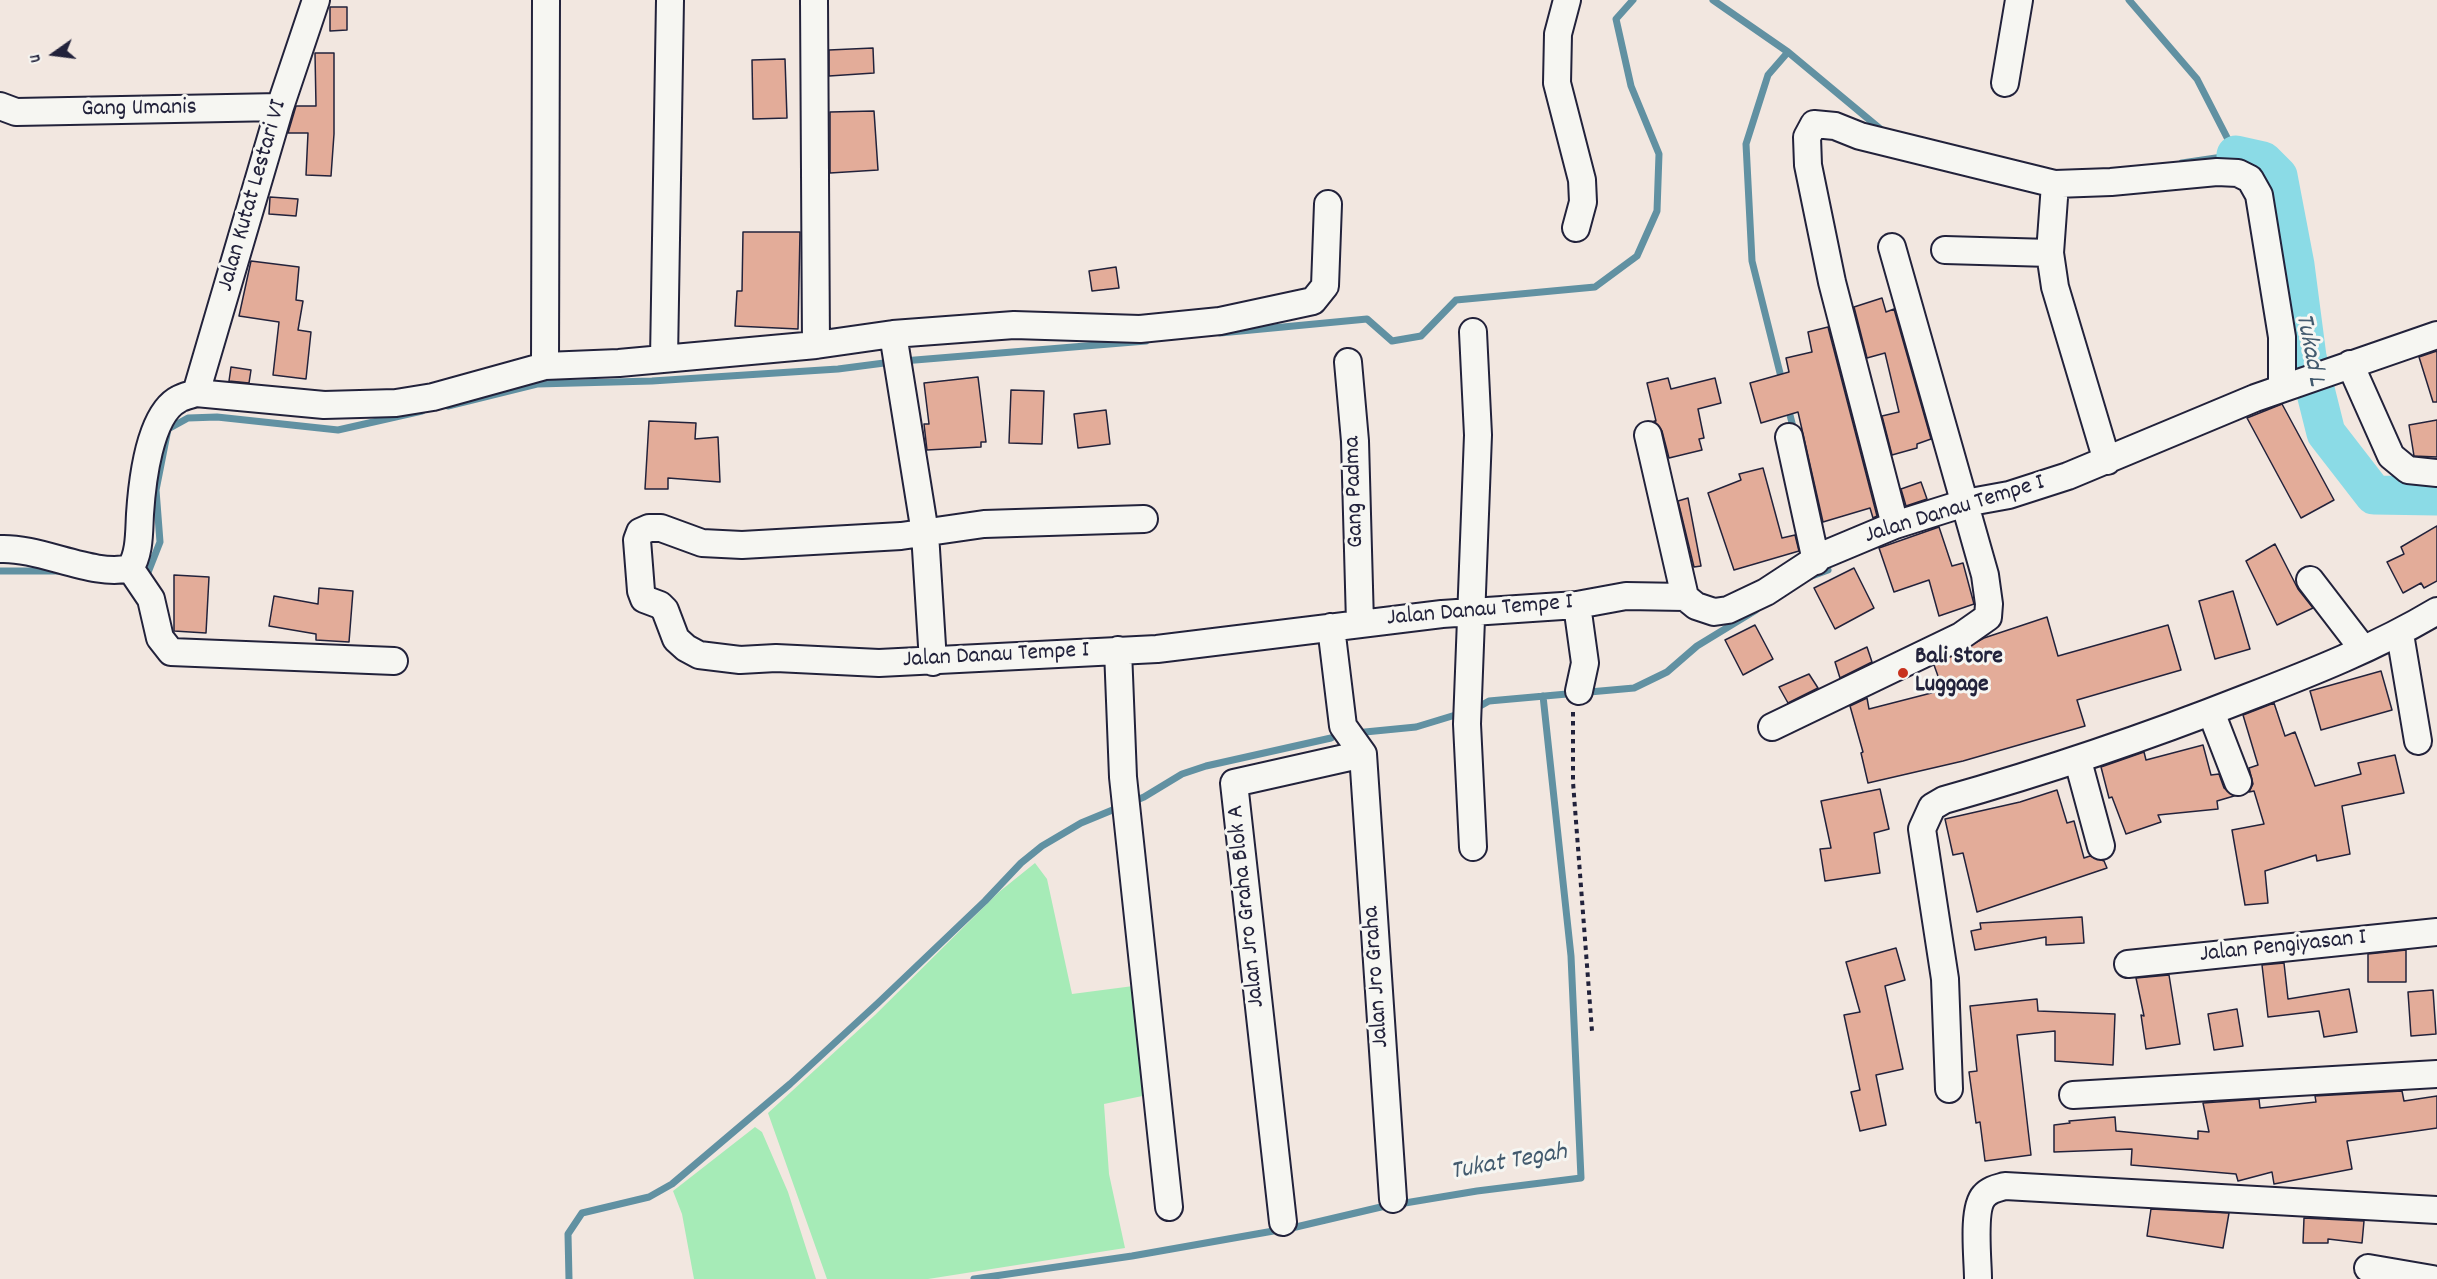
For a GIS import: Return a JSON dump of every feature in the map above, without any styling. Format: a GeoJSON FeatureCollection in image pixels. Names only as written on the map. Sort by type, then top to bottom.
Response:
{"type":"FeatureCollection","features":[{"type":"Feature","properties":{"kind":"street","name":"Jalan Kutat Lestari VI"},"geometry":{"type":"LineString","coordinates":[[196,393],[280,107],[316,0]]}},
{"type":"Feature","properties":{"kind":"street"},"geometry":{"type":"LineString","coordinates":[[545,366],[546,0]]}},
{"type":"Feature","properties":{"kind":"street"},"geometry":{"type":"LineString","coordinates":[[664,359],[670,0]]}},
{"type":"Feature","properties":{"kind":"street"},"geometry":{"type":"LineString","coordinates":[[814,0],[816,345]]}},
{"type":"Feature","properties":{"kind":"street"},"geometry":{"type":"LineString","coordinates":[[1567,0],[1558,34],[1557,83],[1582,180],[1583,202],[1576,228]]}},
{"type":"Feature","properties":{"kind":"street"},"geometry":{"type":"LineString","coordinates":[[2005,83],[2019,0]]}},
{"type":"Feature","properties":{"kind":"street","name":"Gang Umanis"},"geometry":{"type":"LineString","coordinates":[[0,106],[16,112],[280,107]]}},
{"type":"Feature","properties":{"kind":"street"},"geometry":{"type":"LineString","coordinates":[[1895,525],[1833,282],[1808,165],[1806,150],[1809,131],[1814,124],[1826,123],[1860,136],[2055,183],[2111,182],[2217,172],[2238,173],[2250,179],[2259,195],[2282,338],[2285,387]]}},
{"type":"Feature","properties":{"kind":"street"},"geometry":{"type":"LineString","coordinates":[[2055,183],[2050,253],[2068,337],[2107,461]]}},
{"type":"Feature","properties":{"kind":"street"},"geometry":{"type":"LineString","coordinates":[[394,661],[171,652],[160,638],[151,599],[133,571],[139,534],[141,493],[148,456],[161,417],[177,399],[196,393],[324,405],[396,403],[433,397],[545,366],[664,359],[895,340],[1014,325],[1140,329],[1220,321],[1313,301],[1325,286],[1328,204]]}},
{"type":"Feature","properties":{"kind":"street"},"geometry":{"type":"LineString","coordinates":[[1772,727],[1961,636],[1988,617],[1989,604],[1985,575],[1892,247]]}},
{"type":"Feature","properties":{"kind":"street"},"geometry":{"type":"LineString","coordinates":[[1946,250],[2050,253]]}},
{"type":"Feature","properties":{"kind":"street"},"geometry":{"type":"LineString","coordinates":[[1473,332],[1478,435],[1473,611],[1467,688],[1473,847]]}},
{"type":"Feature","properties":{"kind":"street","name":"Jalan Danau Tempe I"},"geometry":{"type":"LineString","coordinates":[[925,533],[718,545],[688,539],[661,528],[649,528],[640,532],[637,540],[644,599],[660,605],[665,610],[676,639],[699,655],[740,660],[776,658],[879,663],[933,662],[1203,645],[1360,623],[1473,611],[1577,605],[1626,596],[1685,597],[1696,606],[1714,612],[1728,610],[1766,592],[1821,556],[1895,525],[1965,503],[2009,495],[2107,461],[2285,387],[2437,336]]}},
{"type":"Feature","properties":{"kind":"street"},"geometry":{"type":"LineString","coordinates":[[895,340],[925,533],[933,662]]}},
{"type":"Feature","properties":{"kind":"street","name":"Gang Padma"},"geometry":{"type":"LineString","coordinates":[[1348,362],[1356,441],[1360,623]]}},
{"type":"Feature","properties":{"kind":"street"},"geometry":{"type":"LineString","coordinates":[[2339,367],[2391,456],[2408,470],[2437,473]]}},
{"type":"Feature","properties":{"kind":"street"},"geometry":{"type":"LineString","coordinates":[[1648,435],[1685,597]]}},
{"type":"Feature","properties":{"kind":"street"},"geometry":{"type":"LineString","coordinates":[[1789,437],[1816,561]]}},
{"type":"Feature","properties":{"kind":"street"},"geometry":{"type":"LineString","coordinates":[[925,533],[984,525],[1144,519]]}},
{"type":"Feature","properties":{"kind":"street"},"geometry":{"type":"LineString","coordinates":[[0,549],[11,548],[103,569],[133,571]]}},
{"type":"Feature","properties":{"kind":"street"},"geometry":{"type":"LineString","coordinates":[[2310,580],[2363,649]]}},
{"type":"Feature","properties":{"kind":"street"},"geometry":{"type":"LineString","coordinates":[[1577,605],[1585,663],[1579,691]]}},
{"type":"Feature","properties":{"kind":"street"},"geometry":{"type":"LineString","coordinates":[[1949,1089],[1945,979],[1922,829],[1932,807],[1944,800],[2078,761],[2211,712],[2400,634],[2437,611]]}},
{"type":"Feature","properties":{"kind":"street"},"geometry":{"type":"LineString","coordinates":[[1331,627],[1343,726],[1363,754]]}},
{"type":"Feature","properties":{"kind":"street"},"geometry":{"type":"LineString","coordinates":[[2400,634],[2418,741]]}},
{"type":"Feature","properties":{"kind":"street"},"geometry":{"type":"LineString","coordinates":[[1118,650],[1123,777],[1169,1206]]}},
{"type":"Feature","properties":{"kind":"street"},"geometry":{"type":"LineString","coordinates":[[2211,712],[2238,782]]}},
{"type":"Feature","properties":{"kind":"street","name":"Jalan Jro Graha"},"geometry":{"type":"LineString","coordinates":[[1363,754],[1392,1199]]}},
{"type":"Feature","properties":{"kind":"street","name":"Jalan Jro Graha Blok A"},"geometry":{"type":"LineString","coordinates":[[1283,1222],[1234,783],[1363,754]]}},
{"type":"Feature","properties":{"kind":"street"},"geometry":{"type":"LineString","coordinates":[[2078,761],[2102,846]]}},
{"type":"Feature","properties":{"kind":"street","name":"Jalan Pengiyasan I"},"geometry":{"type":"LineString","coordinates":[[2128,964],[2437,932]]}},
{"type":"Feature","properties":{"kind":"street"},"geometry":{"type":"LineString","coordinates":[[2073,1095],[2437,1074]]}},
{"type":"Feature","properties":{"kind":"street"},"geometry":{"type":"LineString","coordinates":[[1978,1279],[1978,1211],[1982,1197],[1991,1190],[2005,1186],[2437,1210]]}},
{"type":"Feature","properties":{"kind":"street"},"geometry":{"type":"LineString","coordinates":[[2368,1268],[2432,1279]]}},
{"type":"Feature","properties":{"kind":"path"},"geometry":{"type":"LineString","coordinates":[[1571,717],[1573,782],[1592,1031]]}},
{"type":"Feature","properties":{"kind":"green space"},"geometry":{"type":"Polygon","coordinates":[[[1035,863],[1047,879],[1072,994],[1141,985],[1152,1094],[1104,1104],[1109,1174],[1125,1248],[928,1279],[827,1279],[768,1113],[875,1015],[999,892],[1035,863]]]}},
{"type":"Feature","properties":{"kind":"green space"},"geometry":{"type":"Polygon","coordinates":[[[755,1127],[762,1132],[788,1192],[816,1279],[694,1279],[682,1214],[673,1191],[755,1127]]]}},
{"type":"Feature","properties":{"kind":"building"},"geometry":{"type":"Polygon","coordinates":[[[330,7],[347,7],[347,30],[330,31],[330,7]]]}},
{"type":"Feature","properties":{"kind":"building"},"geometry":{"type":"Polygon","coordinates":[[[873,48],[874,73],[829,76],[829,50],[873,48]]]}},
{"type":"Feature","properties":{"kind":"building"},"geometry":{"type":"Polygon","coordinates":[[[315,53],[334,53],[334,134],[331,176],[306,175],[308,133],[288,133],[296,106],[316,106],[315,53]]]}},
{"type":"Feature","properties":{"kind":"building"},"geometry":{"type":"Polygon","coordinates":[[[785,59],[787,118],[753,119],[752,60],[785,59]]]}},
{"type":"Feature","properties":{"kind":"building"},"geometry":{"type":"Polygon","coordinates":[[[874,111],[878,170],[830,173],[830,112],[874,111]]]}},
{"type":"Feature","properties":{"kind":"building"},"geometry":{"type":"Polygon","coordinates":[[[270,197],[298,199],[296,216],[269,214],[270,197]]]}},
{"type":"Feature","properties":{"kind":"building"},"geometry":{"type":"Polygon","coordinates":[[[743,232],[800,232],[798,329],[735,326],[737,291],[742,291],[743,232]]]}},
{"type":"Feature","properties":{"kind":"building"},"geometry":{"type":"Polygon","coordinates":[[[251,261],[299,267],[296,300],[303,301],[298,330],[311,332],[306,379],[273,375],[279,322],[239,316],[251,261]]]}},
{"type":"Feature","properties":{"kind":"building"},"geometry":{"type":"Polygon","coordinates":[[[1116,267],[1119,288],[1092,291],[1089,271],[1116,267]]]}},
{"type":"Feature","properties":{"kind":"building"},"geometry":{"type":"Polygon","coordinates":[[[1882,298],[1886,312],[1894,309],[1931,439],[1917,444],[1917,448],[1892,455],[1882,416],[1899,412],[1885,353],[1867,358],[1854,307],[1882,298]]]}},
{"type":"Feature","properties":{"kind":"building"},"geometry":{"type":"Polygon","coordinates":[[[1828,327],[1877,516],[1873,518],[1870,508],[1823,522],[1798,412],[1761,423],[1750,383],[1789,372],[1786,358],[1812,352],[1808,332],[1828,327]]]}},
{"type":"Feature","properties":{"kind":"building"},"geometry":{"type":"Polygon","coordinates":[[[2437,351],[2437,402],[2433,402],[2419,357],[2437,351]]]}},
{"type":"Feature","properties":{"kind":"building"},"geometry":{"type":"Polygon","coordinates":[[[231,367],[251,370],[249,383],[229,381],[231,367]]]}},
{"type":"Feature","properties":{"kind":"building"},"geometry":{"type":"Polygon","coordinates":[[[978,377],[986,442],[981,442],[981,447],[927,450],[924,424],[929,424],[924,383],[978,377]]]}},
{"type":"Feature","properties":{"kind":"building"},"geometry":{"type":"Polygon","coordinates":[[[1668,378],[1671,389],[1715,378],[1721,403],[1698,409],[1704,438],[1699,439],[1702,450],[1669,458],[1662,431],[1654,421],[1656,421],[1647,383],[1668,378]]]}},
{"type":"Feature","properties":{"kind":"building"},"geometry":{"type":"Polygon","coordinates":[[[1011,390],[1044,391],[1042,444],[1009,443],[1011,390]]]}},
{"type":"Feature","properties":{"kind":"building"},"geometry":{"type":"Polygon","coordinates":[[[2282,404],[2334,500],[2301,518],[2247,418],[2282,404]]]}},
{"type":"Feature","properties":{"kind":"building"},"geometry":{"type":"Polygon","coordinates":[[[1106,410],[1110,444],[1078,448],[1074,414],[1106,410]]]}},
{"type":"Feature","properties":{"kind":"building"},"geometry":{"type":"Polygon","coordinates":[[[2437,420],[2437,457],[2414,456],[2409,425],[2437,420]]]}},
{"type":"Feature","properties":{"kind":"building"},"geometry":{"type":"Polygon","coordinates":[[[649,421],[696,423],[695,439],[718,437],[720,482],[668,478],[668,489],[645,489],[649,421]]]}},
{"type":"Feature","properties":{"kind":"building"},"geometry":{"type":"Polygon","coordinates":[[[1763,468],[1782,538],[1795,535],[1799,551],[1734,570],[1708,493],[1741,480],[1739,474],[1763,468]]]}},
{"type":"Feature","properties":{"kind":"building"},"geometry":{"type":"Polygon","coordinates":[[[1921,482],[1927,499],[1906,506],[1901,489],[1921,482]]]}},
{"type":"Feature","properties":{"kind":"building"},"geometry":{"type":"Polygon","coordinates":[[[1688,498],[1701,566],[1694,567],[1678,501],[1688,498]]]}},
{"type":"Feature","properties":{"kind":"building"},"geometry":{"type":"Polygon","coordinates":[[[2437,526],[2437,581],[2424,588],[2421,583],[2403,593],[2387,562],[2404,554],[2401,547],[2437,526]]]}},
{"type":"Feature","properties":{"kind":"building"},"geometry":{"type":"Polygon","coordinates":[[[1939,527],[1952,566],[1963,563],[1974,604],[1939,616],[1929,580],[1894,592],[1879,548],[1939,527]]]}},
{"type":"Feature","properties":{"kind":"building"},"geometry":{"type":"Polygon","coordinates":[[[2275,544],[2298,589],[2313,608],[2277,625],[2246,561],[2275,544]]]}},
{"type":"Feature","properties":{"kind":"building"},"geometry":{"type":"Polygon","coordinates":[[[1854,568],[1874,608],[1835,629],[1814,588],[1854,568]]]}},
{"type":"Feature","properties":{"kind":"building"},"geometry":{"type":"Polygon","coordinates":[[[174,575],[209,577],[206,633],[174,631],[174,575]]]}},
{"type":"Feature","properties":{"kind":"building"},"geometry":{"type":"Polygon","coordinates":[[[319,588],[353,591],[349,642],[316,640],[316,634],[269,626],[274,596],[318,604],[319,588]]]}},
{"type":"Feature","properties":{"kind":"building"},"geometry":{"type":"Polygon","coordinates":[[[2233,591],[2250,649],[2215,659],[2199,601],[2233,591]]]}},
{"type":"Feature","properties":{"kind":"building"},"geometry":{"type":"Polygon","coordinates":[[[2047,617],[2058,656],[2168,625],[2181,670],[2077,700],[2085,726],[1963,761],[1868,783],[1861,753],[1863,752],[1850,706],[1867,698],[1869,709],[1943,690],[1934,665],[1984,638],[2047,617]]]}},
{"type":"Feature","properties":{"kind":"building"},"geometry":{"type":"Polygon","coordinates":[[[1755,625],[1773,659],[1743,675],[1725,640],[1755,625]]]}},
{"type":"Feature","properties":{"kind":"building"},"geometry":{"type":"Polygon","coordinates":[[[1867,647],[1872,662],[1840,678],[1835,662],[1867,647]]]}},
{"type":"Feature","properties":{"kind":"building"},"geometry":{"type":"Polygon","coordinates":[[[2381,671],[2392,710],[2321,730],[2310,691],[2381,671]]]}},
{"type":"Feature","properties":{"kind":"building"},"geometry":{"type":"Polygon","coordinates":[[[1809,674],[1818,688],[1788,703],[1779,687],[1809,674]]]}},
{"type":"Feature","properties":{"kind":"building"},"geometry":{"type":"Polygon","coordinates":[[[2274,703],[2285,736],[2295,732],[2315,786],[2361,774],[2358,763],[2395,755],[2404,793],[2342,806],[2350,854],[2317,861],[2316,855],[2265,871],[2268,903],[2245,905],[2232,830],[2264,824],[2254,791],[2249,792],[2253,784],[2249,768],[2258,765],[2243,715],[2274,703]]]}},
{"type":"Feature","properties":{"kind":"building"},"geometry":{"type":"Polygon","coordinates":[[[2203,745],[2211,775],[2219,774],[2224,788],[2234,796],[2217,801],[2218,809],[2158,815],[2161,822],[2126,834],[2112,797],[2109,798],[2101,767],[2144,752],[2146,760],[2203,745]]]}},
{"type":"Feature","properties":{"kind":"building"},"geometry":{"type":"Polygon","coordinates":[[[1880,789],[1889,829],[1874,833],[1880,873],[1825,881],[1820,849],[1831,848],[1821,801],[1880,789]]]}},
{"type":"Feature","properties":{"kind":"building"},"geometry":{"type":"Polygon","coordinates":[[[2057,790],[2067,823],[2074,821],[2084,858],[2090,856],[2104,861],[2107,868],[1977,912],[1963,853],[1953,855],[1945,819],[2020,802],[2057,790]]]}},
{"type":"Feature","properties":{"kind":"building"},"geometry":{"type":"Polygon","coordinates":[[[2082,917],[2084,943],[2046,945],[2046,937],[1975,950],[1971,931],[1981,929],[1980,923],[2082,917]]]}},
{"type":"Feature","properties":{"kind":"building"},"geometry":{"type":"Polygon","coordinates":[[[1896,948],[1905,980],[1885,986],[1903,1069],[1876,1075],[1886,1125],[1860,1131],[1851,1092],[1860,1090],[1844,1015],[1860,1012],[1846,962],[1896,948]]]}},
{"type":"Feature","properties":{"kind":"building"},"geometry":{"type":"Polygon","coordinates":[[[2406,950],[2406,982],[2368,982],[2368,954],[2406,950]]]}},
{"type":"Feature","properties":{"kind":"building"},"geometry":{"type":"Polygon","coordinates":[[[2284,963],[2288,999],[2349,989],[2357,1032],[2324,1037],[2319,1011],[2268,1017],[2262,965],[2284,963]]]}},
{"type":"Feature","properties":{"kind":"building"},"geometry":{"type":"Polygon","coordinates":[[[2169,975],[2180,1044],[2146,1049],[2141,1015],[2144,1016],[2136,978],[2169,975]]]}},
{"type":"Feature","properties":{"kind":"building"},"geometry":{"type":"Polygon","coordinates":[[[2433,990],[2436,1034],[2411,1036],[2408,992],[2433,990]]]}},
{"type":"Feature","properties":{"kind":"building"},"geometry":{"type":"Polygon","coordinates":[[[2037,999],[2038,1011],[2115,1014],[2113,1065],[2055,1061],[2055,1031],[2017,1035],[2031,1155],[1985,1161],[1980,1122],[1976,1123],[1969,1072],[1977,1071],[1970,1006],[2037,999]]]}},
{"type":"Feature","properties":{"kind":"building"},"geometry":{"type":"Polygon","coordinates":[[[2237,1009],[2243,1046],[2214,1050],[2208,1014],[2237,1009]]]}},
{"type":"Feature","properties":{"kind":"building"},"geometry":{"type":"Polygon","coordinates":[[[2402,1091],[2404,1101],[2437,1096],[2437,1128],[2347,1141],[2352,1169],[2274,1184],[2272,1172],[2238,1181],[2236,1174],[2131,1165],[2132,1149],[2054,1152],[2054,1125],[2070,1123],[2069,1121],[2115,1117],[2116,1131],[2198,1139],[2198,1131],[2209,1132],[2203,1103],[2259,1099],[2260,1108],[2316,1102],[2315,1096],[2402,1091]]]}},
{"type":"Feature","properties":{"kind":"building"},"geometry":{"type":"Polygon","coordinates":[[[2151,1209],[2229,1213],[2223,1248],[2147,1236],[2151,1209]]]}},
{"type":"Feature","properties":{"kind":"building"},"geometry":{"type":"Polygon","coordinates":[[[2304,1218],[2364,1221],[2362,1243],[2328,1239],[2328,1243],[2303,1243],[2304,1218]]]}},
{"type":"Feature","properties":{"kind":"waterway"},"geometry":{"type":"LineString","coordinates":[[1220,333],[1367,319],[1392,341],[1421,336],[1456,300],[1595,287],[1637,256],[1657,211],[1659,154],[1631,86],[1616,19],[1633,0]]}},
{"type":"Feature","properties":{"kind":"waterway"},"geometry":{"type":"LineString","coordinates":[[1713,0],[1788,52],[1884,132]]}},
{"type":"Feature","properties":{"kind":"waterway"},"geometry":{"type":"LineString","coordinates":[[2129,0],[2197,79],[2236,155],[2182,163]]}},
{"type":"Feature","properties":{"kind":"waterway"},"geometry":{"type":"LineString","coordinates":[[1782,381],[1752,261],[1746,144],[1768,75],[1788,52]]}},
{"type":"Feature","properties":{"kind":"waterway","name":"Tukad L"},"geometry":{"type":"LineString","coordinates":[[2236,155],[2263,161],[2278,176],[2295,265],[2307,357],[2326,433],[2374,495],[2437,496]]}},
{"type":"Feature","properties":{"kind":"waterway"},"geometry":{"type":"LineString","coordinates":[[903,361],[1146,341]]}},
{"type":"Feature","properties":{"kind":"waterway"},"geometry":{"type":"LineString","coordinates":[[448,406],[537,384],[652,381],[838,369],[892,362]]}},
{"type":"Feature","properties":{"kind":"waterway"},"geometry":{"type":"LineString","coordinates":[[1788,407],[1794,431]]}},
{"type":"Feature","properties":{"kind":"waterway"},"geometry":{"type":"LineString","coordinates":[[143,577],[147,575],[160,542],[156,490],[168,429],[188,418],[217,417],[338,430],[422,411]]}},
{"type":"Feature","properties":{"kind":"waterway"},"geometry":{"type":"LineString","coordinates":[[1809,577],[1828,570]]}},
{"type":"Feature","properties":{"kind":"waterway"},"geometry":{"type":"LineString","coordinates":[[0,571],[59,571]]}},
{"type":"Feature","properties":{"kind":"waterway"},"geometry":{"type":"LineString","coordinates":[[1473,710],[1489,701],[1634,688],[1667,672],[1697,646],[1756,610]]}},
{"type":"Feature","properties":{"kind":"waterway","name":"Tukat Tegah"},"geometry":{"type":"LineString","coordinates":[[974,1279],[1132,1256],[1296,1227],[1381,1207],[1477,1191],[1581,1178],[1571,956],[1543,696]]}},
{"type":"Feature","properties":{"kind":"waterway"},"geometry":{"type":"LineString","coordinates":[[1365,732],[1416,727],[1462,713]]}},
{"type":"Feature","properties":{"kind":"waterway"},"geometry":{"type":"LineString","coordinates":[[569,1279],[568,1234],[582,1213],[649,1197],[672,1184],[790,1084],[985,901],[1021,863],[1042,846],[1081,823],[1144,797],[1182,774],[1206,766],[1331,738]]}},
{"type":"Feature","properties":{"kind":"place","name":"Bali Store Luggage"},"geometry":{"type":"Point","coordinates":[1903,673]}}]}
